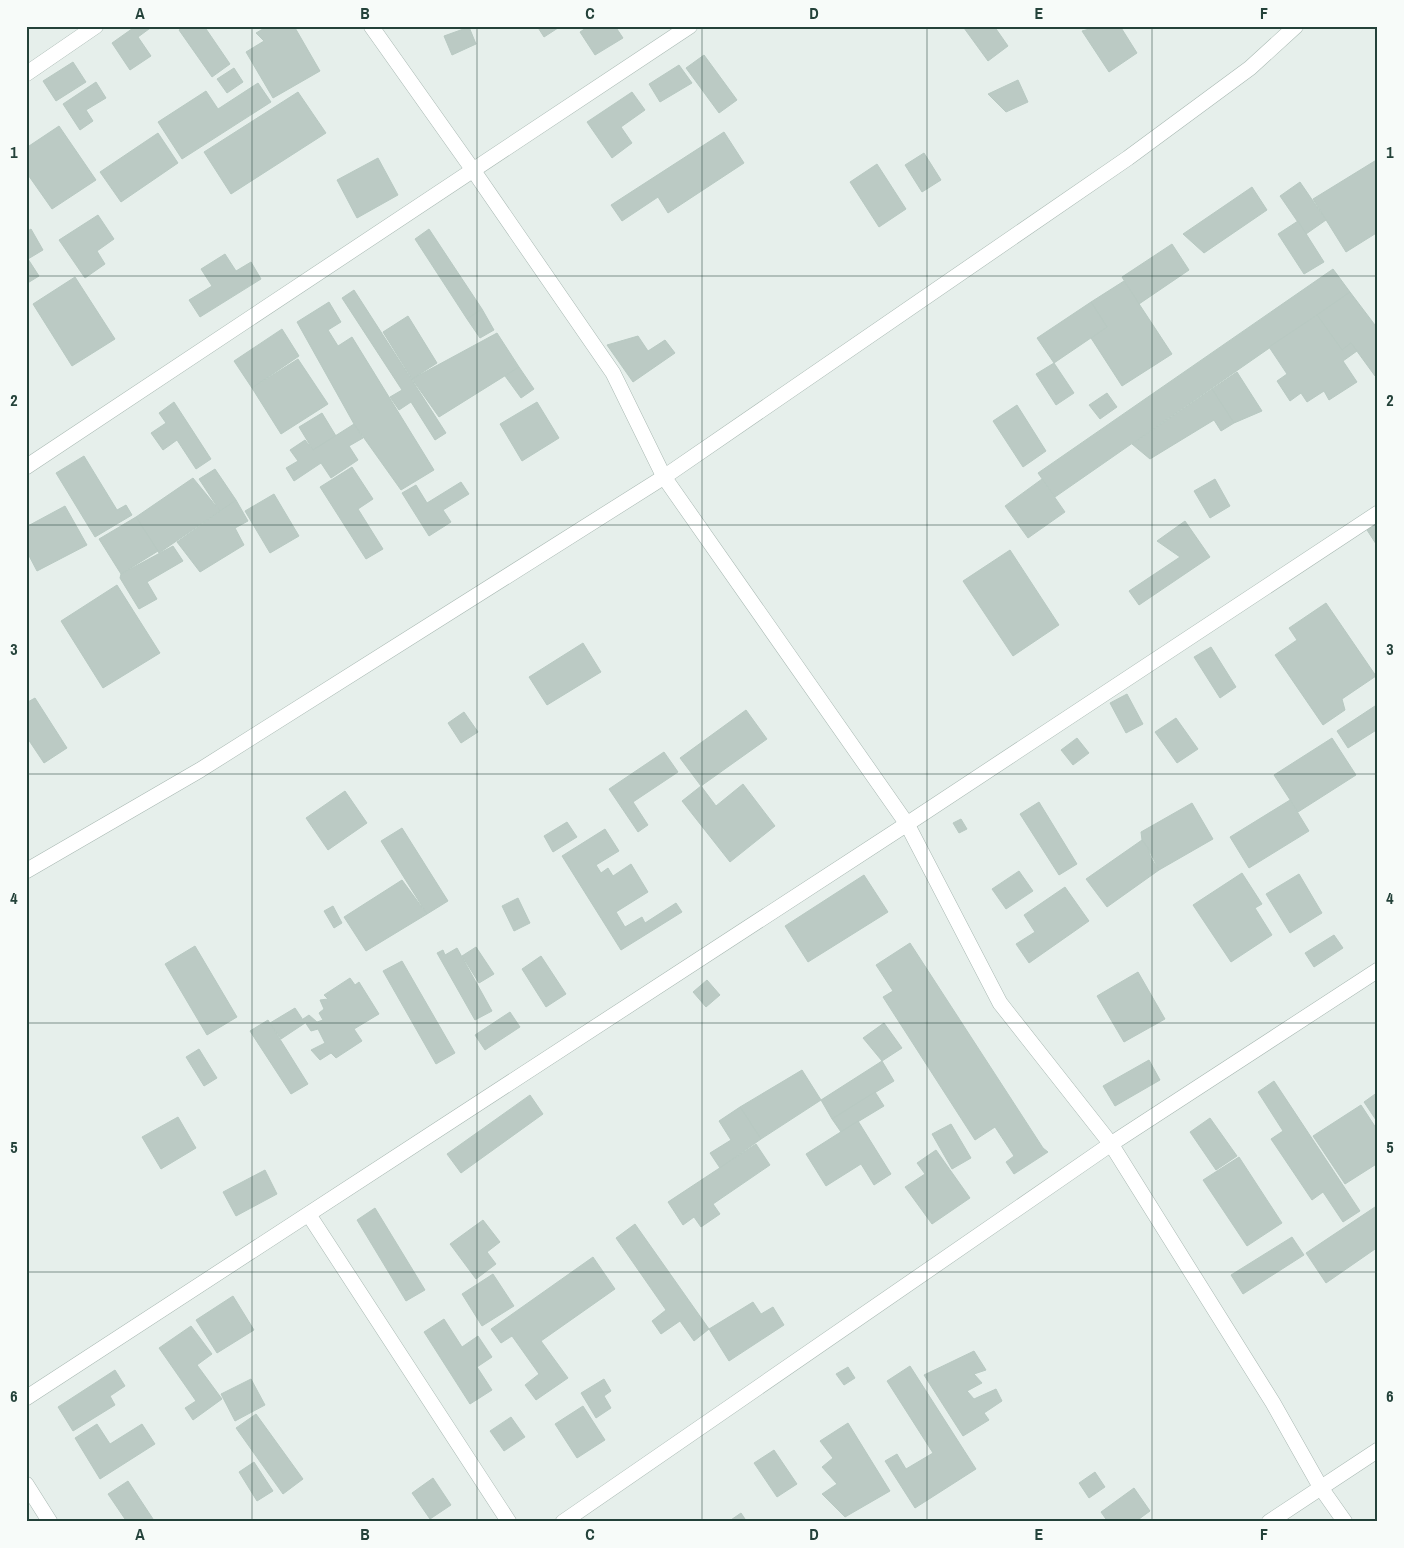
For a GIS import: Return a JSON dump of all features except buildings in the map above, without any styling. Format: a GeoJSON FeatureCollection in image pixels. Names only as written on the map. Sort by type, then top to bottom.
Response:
{"type":"FeatureCollection","features":[{"type":"Feature","properties":{"kind":"street"},"geometry":{"type":"LineString","coordinates":[[26,74],[96,26]]}},
{"type":"Feature","properties":{"kind":"street"},"geometry":{"type":"LineString","coordinates":[[371,26],[613,373],[664,476],[907,824],[1000,1003],[1111,1144],[1273,1403],[1321,1488],[1345,1522]]}},
{"type":"Feature","properties":{"kind":"street"},"geometry":{"type":"LineString","coordinates":[[26,467],[690,26]]}},
{"type":"Feature","properties":{"kind":"street"},"geometry":{"type":"LineString","coordinates":[[26,871],[200,770],[664,476],[1128,158],[1250,68],[1296,26]]}},
{"type":"Feature","properties":{"kind":"street"},"geometry":{"type":"LineString","coordinates":[[26,1398],[907,824],[1378,513]]}},
{"type":"Feature","properties":{"kind":"street"},"geometry":{"type":"LineString","coordinates":[[563,1522],[1111,1144],[1378,970]]}},
{"type":"Feature","properties":{"kind":"street"},"geometry":{"type":"LineString","coordinates":[[309,1215],[509,1522]]}},
{"type":"Feature","properties":{"kind":"street"},"geometry":{"type":"LineString","coordinates":[[1270,1522],[1378,1450]]}},
{"type":"Feature","properties":{"kind":"street"},"geometry":{"type":"LineString","coordinates":[[26,1484],[50,1522]]}}]}
